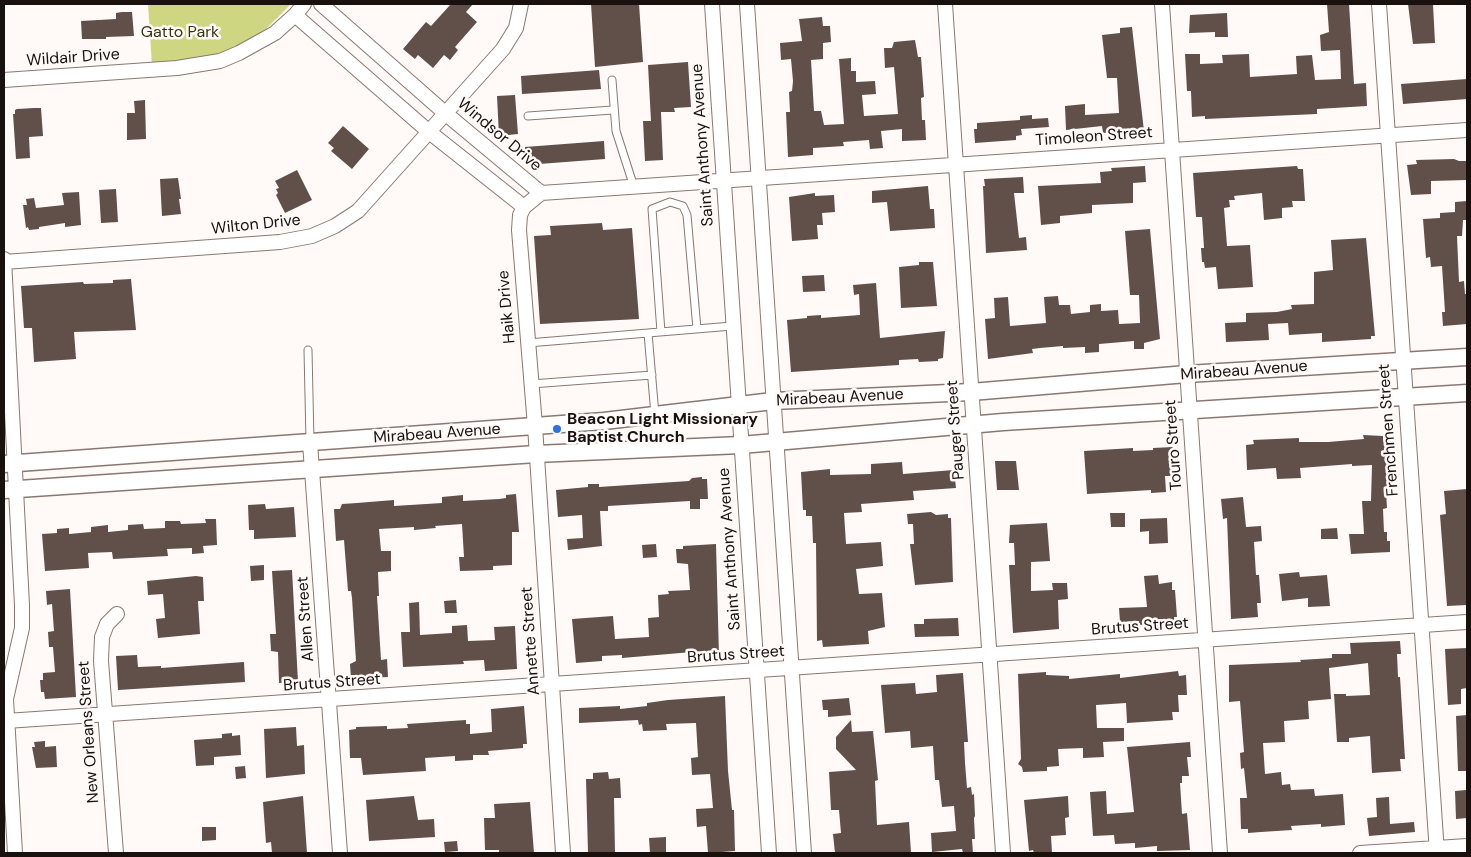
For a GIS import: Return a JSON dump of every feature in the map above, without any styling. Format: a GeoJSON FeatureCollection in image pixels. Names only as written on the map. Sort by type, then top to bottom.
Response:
{"type":"FeatureCollection","features":[{"type":"Feature","properties":{"kind":"street","name":"Wildair Drive"},"geometry":{"type":"LineString","coordinates":[[4,80],[177,68],[220,61],[240,53],[275,33],[304,4]]}},
{"type":"Feature","properties":{"kind":"street","name":"Windsor Drive"},"geometry":{"type":"LineString","coordinates":[[321,4],[445,113],[541,193],[723,181]]}},
{"type":"Feature","properties":{"kind":"street","name":"Wilton Drive"},"geometry":{"type":"LineString","coordinates":[[4,261],[264,243],[312,236],[335,226],[358,211],[428,131],[504,49],[516,28],[521,4]]}},
{"type":"Feature","properties":{"kind":"street","name":"Saint Anthony Avenue"},"geometry":{"type":"LineString","coordinates":[[712,4],[737,404],[769,853]]}},
{"type":"Feature","properties":{"kind":"street"},"geometry":{"type":"LineString","coordinates":[[747,4],[804,853]]}},
{"type":"Feature","properties":{"kind":"street","name":"Pauger Street"},"geometry":{"type":"LineString","coordinates":[[945,4],[1003,853]]}},
{"type":"Feature","properties":{"kind":"street","name":"Touro Street"},"geometry":{"type":"LineString","coordinates":[[1162,4],[1220,853]]}},
{"type":"Feature","properties":{"kind":"street","name":"Frenchmen Street"},"geometry":{"type":"LineString","coordinates":[[1379,4],[1436,851]]}},
{"type":"Feature","properties":{"kind":"street"},"geometry":{"type":"LineString","coordinates":[[295,15],[428,131],[524,207],[541,193]]}},
{"type":"Feature","properties":{"kind":"street","name":"Timoleon Street"},"geometry":{"type":"LineString","coordinates":[[723,181],[1467,130]]}},
{"type":"Feature","properties":{"kind":"street","name":"Haik Drive"},"geometry":{"type":"LineString","coordinates":[[524,207],[520,215],[519,230],[534,426]]}},
{"type":"Feature","properties":{"kind":"street"},"geometry":{"type":"LineString","coordinates":[[4,261],[11,490],[22,628],[6,699],[15,853]]}},
{"type":"Feature","properties":{"kind":"street","name":"Mirabeau Avenue"},"geometry":{"type":"LineString","coordinates":[[10,463],[534,426],[773,401],[971,392],[1187,374],[1467,357]]}},
{"type":"Feature","properties":{"kind":"street","name":"Mirabeau Avenue"},"geometry":{"type":"LineString","coordinates":[[11,490],[536,454],[740,445],[973,424],[1467,393]]}},
{"type":"Feature","properties":{"kind":"street","name":"Annette Street"},"geometry":{"type":"LineString","coordinates":[[534,426],[563,853]]}},
{"type":"Feature","properties":{"kind":"street","name":"Allen Street"},"geometry":{"type":"LineString","coordinates":[[310,443],[340,853]]}},
{"type":"Feature","properties":{"kind":"street","name":"New Orleans Street"},"geometry":{"type":"LineString","coordinates":[[116,853],[101,661],[102,637],[107,624],[117,614]]}},
{"type":"Feature","properties":{"kind":"street","name":"Brutus Street"},"geometry":{"type":"LineString","coordinates":[[6,721],[106,716],[1467,622]]}},
{"type":"Feature","properties":{"kind":"street"},"geometry":{"type":"LineString","coordinates":[[1360,853],[1436,851],[1467,846]]}},
{"type":"Feature","properties":{"kind":"lane"},"geometry":{"type":"LineString","coordinates":[[612,80],[616,131],[634,187]]}},
{"type":"Feature","properties":{"kind":"lane"},"geometry":{"type":"LineString","coordinates":[[528,116],[613,110]]}},
{"type":"Feature","properties":{"kind":"lane"},"geometry":{"type":"LineString","coordinates":[[661,332],[652,209],[670,202],[683,206],[687,215],[697,329]]}},
{"type":"Feature","properties":{"kind":"lane"},"geometry":{"type":"LineString","coordinates":[[528,343],[732,326]]}},
{"type":"Feature","properties":{"kind":"lane"},"geometry":{"type":"LineString","coordinates":[[648,333],[655,414]]}},
{"type":"Feature","properties":{"kind":"lane"},"geometry":{"type":"LineString","coordinates":[[308,350],[310,443]]}},
{"type":"Feature","properties":{"kind":"lane"},"geometry":{"type":"LineString","coordinates":[[531,384],[652,375]]}},
{"type":"Feature","properties":{"kind":"green space","name":"Gatto Park"},"geometry":{"type":"Polygon","coordinates":[[[148,4],[291,4],[266,29],[231,49],[206,58],[152,66],[148,4]]]}},
{"type":"Feature","properties":{"kind":"building"},"geometry":{"type":"Polygon","coordinates":[[[451,4],[473,4],[466,12],[477,22],[455,47],[458,50],[450,60],[444,55],[433,68],[418,55],[415,59],[403,49],[426,22],[431,26],[451,4]]]}},
{"type":"Feature","properties":{"kind":"building"},"geometry":{"type":"Polygon","coordinates":[[[591,4],[639,4],[643,62],[595,67],[591,4]]]}},
{"type":"Feature","properties":{"kind":"building"},"geometry":{"type":"Polygon","coordinates":[[[1327,4],[1349,4],[1354,84],[1366,83],[1367,106],[1317,109],[1317,114],[1205,119],[1205,116],[1192,117],[1191,91],[1187,91],[1185,54],[1200,54],[1200,64],[1223,63],[1222,55],[1249,54],[1250,77],[1297,74],[1296,56],[1312,55],[1315,80],[1341,79],[1340,50],[1321,51],[1320,35],[1329,32],[1327,4]]]}},
{"type":"Feature","properties":{"kind":"building"},"geometry":{"type":"Polygon","coordinates":[[[1408,4],[1433,4],[1435,43],[1413,44],[1408,4]]]}},
{"type":"Feature","properties":{"kind":"building"},"geometry":{"type":"Polygon","coordinates":[[[132,12],[134,36],[82,39],[81,21],[116,19],[116,13],[132,12]]]}},
{"type":"Feature","properties":{"kind":"building"},"geometry":{"type":"Polygon","coordinates":[[[1227,13],[1228,37],[1215,37],[1215,32],[1189,33],[1190,15],[1227,13]]]}},
{"type":"Feature","properties":{"kind":"building"},"geometry":{"type":"Polygon","coordinates":[[[822,17],[823,26],[830,26],[831,42],[823,43],[823,59],[811,60],[814,111],[821,111],[824,125],[844,124],[839,59],[851,58],[851,71],[856,71],[856,82],[875,81],[876,94],[862,95],[864,116],[898,114],[894,67],[885,68],[884,48],[892,48],[894,42],[915,40],[918,57],[921,57],[924,97],[921,98],[922,120],[925,120],[926,140],[902,141],[902,129],[881,131],[883,148],[870,149],[869,140],[843,142],[844,146],[813,148],[813,155],[788,157],[786,112],[790,112],[789,92],[792,91],[793,81],[791,59],[781,60],[780,43],[802,41],[799,19],[822,17]]]}},
{"type":"Feature","properties":{"kind":"building"},"geometry":{"type":"Polygon","coordinates":[[[1132,27],[1144,131],[1103,133],[1102,126],[1066,130],[1065,106],[1085,104],[1085,115],[1119,113],[1117,78],[1107,78],[1102,35],[1120,33],[1120,28],[1132,27]]]}},
{"type":"Feature","properties":{"kind":"building"},"geometry":{"type":"Polygon","coordinates":[[[688,62],[691,107],[674,108],[675,112],[661,112],[663,160],[645,161],[643,121],[651,121],[648,65],[688,62]]]}},
{"type":"Feature","properties":{"kind":"building"},"geometry":{"type":"Polygon","coordinates":[[[599,70],[601,89],[522,94],[521,76],[599,70]]]}},
{"type":"Feature","properties":{"kind":"building"},"geometry":{"type":"Polygon","coordinates":[[[1467,79],[1467,99],[1403,104],[1401,84],[1467,79]]]}},
{"type":"Feature","properties":{"kind":"building"},"geometry":{"type":"Polygon","coordinates":[[[515,95],[518,134],[499,136],[497,96],[515,95]]]}},
{"type":"Feature","properties":{"kind":"building"},"geometry":{"type":"Polygon","coordinates":[[[145,100],[146,139],[127,140],[127,113],[135,113],[134,101],[145,100]]]}},
{"type":"Feature","properties":{"kind":"building"},"geometry":{"type":"Polygon","coordinates":[[[41,108],[43,136],[29,137],[30,158],[16,159],[13,114],[15,114],[17,109],[41,108]]]}},
{"type":"Feature","properties":{"kind":"building"},"geometry":{"type":"Polygon","coordinates":[[[1032,115],[1032,119],[1048,118],[1049,127],[1021,129],[1022,135],[1016,136],[1016,140],[975,143],[974,129],[977,129],[977,123],[1020,120],[1020,116],[1032,115]]]}},
{"type":"Feature","properties":{"kind":"building"},"geometry":{"type":"Polygon","coordinates":[[[343,126],[369,149],[352,169],[331,151],[334,148],[328,143],[343,126]]]}},
{"type":"Feature","properties":{"kind":"building"},"geometry":{"type":"Polygon","coordinates":[[[604,141],[605,159],[526,165],[525,147],[604,141]]]}},
{"type":"Feature","properties":{"kind":"building"},"geometry":{"type":"Polygon","coordinates":[[[1454,159],[1467,161],[1467,180],[1431,181],[1431,194],[1411,195],[1407,165],[1417,164],[1416,160],[1454,159]]]}},
{"type":"Feature","properties":{"kind":"building"},"geometry":{"type":"Polygon","coordinates":[[[1145,166],[1146,182],[1133,183],[1133,203],[1092,205],[1092,213],[1060,216],[1060,223],[1041,225],[1038,186],[1101,183],[1100,172],[1112,171],[1111,168],[1145,166]]]}},
{"type":"Feature","properties":{"kind":"building"},"geometry":{"type":"Polygon","coordinates":[[[1297,166],[1298,169],[1303,169],[1305,201],[1292,201],[1293,207],[1282,208],[1282,218],[1264,220],[1262,193],[1234,196],[1235,200],[1229,200],[1230,207],[1224,208],[1227,246],[1250,245],[1253,287],[1218,289],[1216,267],[1205,268],[1204,262],[1202,262],[1201,248],[1204,248],[1202,217],[1196,217],[1193,173],[1297,166]]]}},
{"type":"Feature","properties":{"kind":"building"},"geometry":{"type":"Polygon","coordinates":[[[297,170],[312,200],[285,213],[276,195],[278,193],[276,189],[279,188],[275,181],[297,170]]]}},
{"type":"Feature","properties":{"kind":"building"},"geometry":{"type":"Polygon","coordinates":[[[1023,177],[1024,193],[1014,193],[1019,238],[1026,237],[1027,250],[986,253],[984,179],[1023,177]]]}},
{"type":"Feature","properties":{"kind":"building"},"geometry":{"type":"Polygon","coordinates":[[[178,178],[181,214],[162,216],[160,179],[178,178]]]}},
{"type":"Feature","properties":{"kind":"building"},"geometry":{"type":"Polygon","coordinates":[[[928,186],[930,209],[934,209],[935,228],[890,231],[887,202],[872,203],[872,191],[928,186]]]}},
{"type":"Feature","properties":{"kind":"building"},"geometry":{"type":"Polygon","coordinates":[[[116,189],[118,222],[101,223],[99,190],[116,189]]]}},
{"type":"Feature","properties":{"kind":"building"},"geometry":{"type":"Polygon","coordinates":[[[79,192],[81,225],[65,227],[65,223],[39,227],[39,229],[29,230],[28,227],[26,228],[23,205],[27,205],[26,199],[34,198],[36,208],[64,205],[62,193],[79,192]]]}},
{"type":"Feature","properties":{"kind":"building"},"geometry":{"type":"Polygon","coordinates":[[[815,193],[815,196],[834,195],[835,212],[822,213],[823,225],[817,225],[818,239],[792,241],[789,197],[815,193]]]}},
{"type":"Feature","properties":{"kind":"building"},"geometry":{"type":"Polygon","coordinates":[[[1467,201],[1467,220],[1463,220],[1462,236],[1457,236],[1459,282],[1464,281],[1465,294],[1467,294],[1467,324],[1443,326],[1442,312],[1445,312],[1442,266],[1431,267],[1430,257],[1426,258],[1423,219],[1440,218],[1440,213],[1455,212],[1455,202],[1467,201]]]}},
{"type":"Feature","properties":{"kind":"building"},"geometry":{"type":"Polygon","coordinates":[[[602,223],[603,230],[632,228],[639,319],[540,324],[534,236],[551,235],[550,226],[602,223]]]}},
{"type":"Feature","properties":{"kind":"building"},"geometry":{"type":"Polygon","coordinates":[[[1150,229],[1160,339],[1144,343],[1144,349],[1134,349],[1134,341],[1099,344],[1099,352],[1085,353],[1085,347],[1063,348],[1063,346],[1032,349],[1033,353],[988,359],[985,319],[995,318],[994,298],[1008,297],[1010,326],[1046,323],[1044,297],[1058,296],[1059,305],[1070,305],[1071,314],[1090,312],[1090,305],[1101,304],[1101,311],[1118,310],[1119,324],[1140,323],[1139,295],[1130,295],[1125,231],[1150,229]]]}},
{"type":"Feature","properties":{"kind":"building"},"geometry":{"type":"Polygon","coordinates":[[[1366,238],[1375,336],[1371,336],[1371,339],[1322,342],[1322,333],[1289,335],[1288,323],[1268,324],[1269,340],[1226,342],[1225,323],[1246,322],[1246,313],[1277,312],[1292,309],[1291,305],[1314,304],[1314,272],[1333,270],[1331,240],[1366,238]]]}},
{"type":"Feature","properties":{"kind":"building"},"geometry":{"type":"Polygon","coordinates":[[[919,262],[933,262],[937,306],[901,308],[899,267],[919,265],[919,262]]]}},
{"type":"Feature","properties":{"kind":"building"},"geometry":{"type":"Polygon","coordinates":[[[824,275],[825,291],[803,292],[802,276],[824,275]]]}},
{"type":"Feature","properties":{"kind":"building"},"geometry":{"type":"Polygon","coordinates":[[[131,279],[136,330],[74,332],[76,359],[34,362],[32,328],[24,328],[21,286],[83,282],[84,284],[113,283],[113,280],[131,279]]]}},
{"type":"Feature","properties":{"kind":"building"},"geometry":{"type":"Polygon","coordinates":[[[876,283],[880,338],[945,331],[943,358],[938,359],[938,361],[919,362],[918,359],[899,360],[899,365],[791,372],[787,320],[821,315],[821,318],[860,315],[859,294],[854,295],[853,285],[876,283]]]}},
{"type":"Feature","properties":{"kind":"building"},"geometry":{"type":"Polygon","coordinates":[[[1363,435],[1383,436],[1383,440],[1388,442],[1389,492],[1386,492],[1387,508],[1383,509],[1384,532],[1387,532],[1387,541],[1390,541],[1390,552],[1351,554],[1349,534],[1364,534],[1362,501],[1371,501],[1372,465],[1352,466],[1352,464],[1300,468],[1301,478],[1277,479],[1276,468],[1247,470],[1246,445],[1254,444],[1253,440],[1299,438],[1299,442],[1328,442],[1364,439],[1363,435]]]}},
{"type":"Feature","properties":{"kind":"building"},"geometry":{"type":"Polygon","coordinates":[[[1173,447],[1175,476],[1165,476],[1166,492],[1151,493],[1151,490],[1087,494],[1084,451],[1133,448],[1133,451],[1173,447]]]}},
{"type":"Feature","properties":{"kind":"building"},"geometry":{"type":"Polygon","coordinates":[[[995,461],[1016,461],[1019,490],[997,490],[995,461]]]}},
{"type":"Feature","properties":{"kind":"building"},"geometry":{"type":"Polygon","coordinates":[[[902,462],[903,474],[954,470],[956,488],[913,491],[914,500],[861,504],[862,512],[844,513],[846,544],[881,542],[883,566],[856,569],[859,594],[882,593],[885,627],[868,631],[869,644],[823,647],[822,640],[817,641],[816,543],[813,543],[812,516],[806,516],[806,510],[803,510],[801,472],[830,469],[830,475],[871,474],[871,464],[902,462]]]}},
{"type":"Feature","properties":{"kind":"building"},"geometry":{"type":"Polygon","coordinates":[[[702,477],[702,479],[707,479],[708,499],[700,499],[700,509],[690,509],[690,501],[608,506],[608,511],[600,511],[602,546],[568,550],[567,539],[583,538],[582,515],[558,517],[556,490],[588,487],[588,484],[599,484],[599,487],[689,481],[692,478],[702,477]]]}},
{"type":"Feature","properties":{"kind":"building"},"geometry":{"type":"Polygon","coordinates":[[[1467,489],[1467,605],[1447,606],[1440,515],[1446,514],[1444,491],[1467,489]]]}},
{"type":"Feature","properties":{"kind":"building"},"geometry":{"type":"Polygon","coordinates":[[[516,494],[519,532],[512,532],[512,565],[493,566],[493,570],[460,571],[459,557],[464,557],[462,524],[414,530],[414,527],[379,529],[381,551],[391,551],[391,571],[378,572],[379,596],[377,596],[381,660],[387,659],[388,677],[351,679],[350,664],[356,661],[352,598],[351,591],[348,591],[344,540],[336,541],[334,509],[340,509],[342,504],[394,500],[394,506],[442,503],[442,497],[463,495],[463,501],[499,499],[506,498],[506,495],[516,494]]]}},
{"type":"Feature","properties":{"kind":"building"},"geometry":{"type":"Polygon","coordinates":[[[1243,497],[1246,527],[1261,526],[1262,541],[1254,542],[1256,575],[1259,575],[1261,603],[1257,603],[1258,617],[1231,619],[1227,518],[1223,519],[1221,499],[1243,497]]]}},
{"type":"Feature","properties":{"kind":"building"},"geometry":{"type":"Polygon","coordinates":[[[265,504],[266,509],[294,507],[296,537],[254,539],[254,530],[249,530],[248,505],[265,504]]]}},
{"type":"Feature","properties":{"kind":"building"},"geometry":{"type":"Polygon","coordinates":[[[931,512],[936,515],[948,514],[948,518],[951,518],[953,582],[915,585],[910,544],[914,544],[913,524],[908,524],[907,514],[931,512]]]}},
{"type":"Feature","properties":{"kind":"building"},"geometry":{"type":"Polygon","coordinates":[[[1110,513],[1125,513],[1125,527],[1111,527],[1110,513]]]}},
{"type":"Feature","properties":{"kind":"building"},"geometry":{"type":"Polygon","coordinates":[[[1167,518],[1168,543],[1149,544],[1149,531],[1140,532],[1140,519],[1167,518]]]}},
{"type":"Feature","properties":{"kind":"building"},"geometry":{"type":"Polygon","coordinates":[[[205,519],[216,519],[217,545],[203,546],[204,553],[192,554],[192,548],[167,549],[168,556],[113,559],[112,552],[88,553],[89,568],[45,571],[42,534],[57,533],[57,529],[69,528],[69,534],[91,532],[91,527],[108,525],[108,532],[128,530],[128,525],[143,524],[144,529],[165,528],[165,521],[180,521],[181,524],[206,523],[205,519]]]}},
{"type":"Feature","properties":{"kind":"building"},"geometry":{"type":"Polygon","coordinates":[[[1047,523],[1050,561],[1031,562],[1031,591],[1053,590],[1052,583],[1067,583],[1068,599],[1058,600],[1059,629],[1013,633],[1009,565],[1015,565],[1014,543],[1009,543],[1010,525],[1047,523]]]}},
{"type":"Feature","properties":{"kind":"building"},"geometry":{"type":"Polygon","coordinates":[[[1337,528],[1338,539],[1321,539],[1321,529],[1337,528]]]}},
{"type":"Feature","properties":{"kind":"building"},"geometry":{"type":"Polygon","coordinates":[[[656,544],[657,557],[643,558],[642,545],[656,544]]]}},
{"type":"Feature","properties":{"kind":"building"},"geometry":{"type":"Polygon","coordinates":[[[716,544],[719,656],[692,658],[692,652],[622,658],[622,655],[602,656],[602,661],[576,663],[572,619],[613,616],[615,639],[649,637],[648,618],[659,617],[658,595],[669,594],[668,591],[690,590],[688,564],[677,563],[676,549],[683,549],[683,546],[716,544]]]}},
{"type":"Feature","properties":{"kind":"building"},"geometry":{"type":"Polygon","coordinates":[[[264,565],[264,580],[251,581],[250,566],[264,565]]]}},
{"type":"Feature","properties":{"kind":"building"},"geometry":{"type":"Polygon","coordinates":[[[292,570],[298,682],[279,683],[278,652],[271,651],[270,634],[276,634],[272,571],[292,570]]]}},
{"type":"Feature","properties":{"kind":"building"},"geometry":{"type":"Polygon","coordinates":[[[1299,572],[1300,577],[1327,575],[1330,606],[1308,607],[1308,598],[1282,601],[1279,574],[1299,572]]]}},
{"type":"Feature","properties":{"kind":"building"},"geometry":{"type":"Polygon","coordinates":[[[1158,575],[1159,584],[1172,582],[1172,590],[1175,590],[1177,617],[1174,617],[1175,623],[1139,625],[1139,621],[1120,622],[1119,608],[1147,607],[1144,576],[1158,575]]]}},
{"type":"Feature","properties":{"kind":"building"},"geometry":{"type":"Polygon","coordinates":[[[203,577],[204,601],[198,601],[200,634],[158,638],[156,619],[165,618],[163,594],[148,595],[147,581],[203,577]]]}},
{"type":"Feature","properties":{"kind":"building"},"geometry":{"type":"Polygon","coordinates":[[[70,589],[76,697],[45,699],[44,692],[41,692],[40,680],[43,680],[43,673],[55,672],[53,647],[49,647],[48,632],[54,631],[52,604],[47,605],[46,591],[70,589]]]}},
{"type":"Feature","properties":{"kind":"building"},"geometry":{"type":"Polygon","coordinates":[[[456,600],[457,613],[445,613],[444,601],[456,600]]]}},
{"type":"Feature","properties":{"kind":"building"},"geometry":{"type":"Polygon","coordinates":[[[419,602],[420,635],[452,633],[452,626],[467,625],[468,641],[495,640],[494,627],[515,626],[517,669],[485,671],[484,660],[463,661],[464,664],[403,667],[401,632],[410,632],[409,603],[419,602]]]}},
{"type":"Feature","properties":{"kind":"building"},"geometry":{"type":"Polygon","coordinates":[[[958,618],[959,636],[915,637],[914,624],[924,624],[924,619],[958,618]]]}},
{"type":"Feature","properties":{"kind":"building"},"geometry":{"type":"Polygon","coordinates":[[[1400,641],[1401,654],[1397,654],[1405,759],[1400,759],[1401,771],[1372,773],[1370,736],[1349,738],[1349,742],[1337,742],[1334,694],[1346,694],[1346,696],[1370,695],[1368,663],[1329,668],[1331,699],[1308,701],[1309,719],[1284,721],[1285,742],[1263,743],[1265,774],[1281,772],[1282,785],[1290,784],[1291,790],[1314,789],[1315,796],[1343,794],[1345,825],[1321,827],[1321,824],[1291,826],[1292,830],[1248,833],[1248,829],[1241,829],[1240,798],[1247,798],[1244,768],[1241,769],[1240,753],[1244,752],[1240,701],[1229,702],[1229,665],[1301,662],[1300,660],[1332,658],[1332,654],[1351,654],[1350,643],[1400,641]]]}},
{"type":"Feature","properties":{"kind":"building"},"geometry":{"type":"Polygon","coordinates":[[[1467,648],[1467,688],[1461,689],[1461,704],[1448,705],[1445,649],[1467,648]]]}},
{"type":"Feature","properties":{"kind":"building"},"geometry":{"type":"Polygon","coordinates":[[[137,655],[138,667],[161,666],[161,668],[244,662],[245,682],[118,690],[116,656],[137,655]]]}},
{"type":"Feature","properties":{"kind":"building"},"geometry":{"type":"Polygon","coordinates":[[[1178,671],[1179,676],[1186,675],[1187,695],[1178,695],[1179,712],[1172,712],[1173,720],[1127,723],[1126,703],[1096,705],[1097,728],[1124,728],[1124,741],[1103,742],[1104,757],[1083,758],[1083,748],[1058,749],[1059,766],[1047,767],[1047,771],[1023,772],[1022,767],[1018,764],[1021,759],[1018,674],[1046,672],[1046,675],[1069,676],[1069,679],[1120,674],[1120,678],[1178,671]]]}},
{"type":"Feature","properties":{"kind":"building"},"geometry":{"type":"Polygon","coordinates":[[[963,673],[968,742],[964,742],[967,788],[971,787],[972,795],[974,794],[975,839],[972,839],[973,853],[963,853],[962,849],[932,852],[931,833],[956,831],[954,806],[942,807],[939,780],[935,780],[933,746],[911,748],[910,731],[885,733],[881,685],[915,683],[916,694],[937,692],[936,675],[963,673]]]}},
{"type":"Feature","properties":{"kind":"building"},"geometry":{"type":"Polygon","coordinates":[[[725,696],[728,771],[732,810],[734,810],[735,851],[708,853],[706,826],[697,827],[696,809],[713,808],[710,774],[692,775],[691,758],[698,757],[696,723],[666,724],[667,730],[643,731],[642,724],[639,725],[638,720],[579,723],[579,708],[620,706],[620,709],[647,706],[647,703],[668,700],[725,696]]]}},
{"type":"Feature","properties":{"kind":"building"},"geometry":{"type":"Polygon","coordinates":[[[849,698],[851,715],[828,717],[828,710],[823,710],[822,700],[849,698]]]}},
{"type":"Feature","properties":{"kind":"building"},"geometry":{"type":"Polygon","coordinates":[[[524,706],[527,744],[523,744],[523,748],[488,751],[489,755],[473,755],[473,760],[455,761],[455,756],[425,758],[426,771],[363,775],[361,758],[350,758],[349,730],[356,729],[356,727],[387,726],[387,729],[408,728],[407,724],[466,720],[466,724],[470,724],[470,734],[492,732],[491,709],[524,706]]]}},
{"type":"Feature","properties":{"kind":"building"},"geometry":{"type":"Polygon","coordinates":[[[1467,715],[1467,771],[1458,771],[1456,716],[1467,715]]]}},
{"type":"Feature","properties":{"kind":"building"},"geometry":{"type":"Polygon","coordinates":[[[851,720],[852,732],[873,731],[878,780],[875,781],[877,825],[909,822],[911,853],[835,853],[833,834],[841,833],[839,810],[831,810],[829,772],[856,770],[836,749],[836,737],[851,720]]]}},
{"type":"Feature","properties":{"kind":"building"},"geometry":{"type":"Polygon","coordinates":[[[296,727],[297,746],[304,745],[305,774],[266,778],[264,729],[296,727]]]}},
{"type":"Feature","properties":{"kind":"building"},"geometry":{"type":"Polygon","coordinates":[[[232,733],[232,736],[240,735],[241,755],[214,757],[214,765],[196,766],[194,740],[222,738],[222,734],[232,733]]]}},
{"type":"Feature","properties":{"kind":"building"},"geometry":{"type":"Polygon","coordinates":[[[45,741],[45,747],[56,746],[57,767],[36,768],[32,747],[35,747],[34,742],[45,741]]]}},
{"type":"Feature","properties":{"kind":"building"},"geometry":{"type":"Polygon","coordinates":[[[1190,742],[1191,757],[1187,757],[1189,776],[1182,776],[1182,783],[1180,783],[1182,814],[1187,813],[1190,850],[1157,851],[1157,846],[1135,848],[1135,843],[1115,844],[1114,835],[1093,836],[1090,792],[1106,791],[1107,814],[1134,812],[1127,747],[1190,742]]]}},
{"type":"Feature","properties":{"kind":"building"},"geometry":{"type":"Polygon","coordinates":[[[245,766],[246,778],[236,779],[235,767],[245,766]]]}},
{"type":"Feature","properties":{"kind":"building"},"geometry":{"type":"Polygon","coordinates":[[[608,772],[609,779],[620,778],[621,798],[614,798],[615,853],[588,853],[586,779],[593,779],[593,773],[608,772]]]}},
{"type":"Feature","properties":{"kind":"building"},"geometry":{"type":"Polygon","coordinates":[[[1466,790],[1467,818],[1456,819],[1455,791],[1466,790]]]}},
{"type":"Feature","properties":{"kind":"building"},"geometry":{"type":"Polygon","coordinates":[[[303,796],[307,853],[272,853],[271,842],[266,843],[263,802],[303,796]]]}},
{"type":"Feature","properties":{"kind":"building"},"geometry":{"type":"Polygon","coordinates":[[[414,796],[418,820],[434,819],[435,837],[369,841],[366,800],[414,796]]]}},
{"type":"Feature","properties":{"kind":"building"},"geometry":{"type":"Polygon","coordinates":[[[1068,796],[1069,817],[1065,818],[1066,835],[1051,836],[1052,853],[1034,853],[1033,850],[1029,851],[1024,800],[1068,796]]]}},
{"type":"Feature","properties":{"kind":"building"},"geometry":{"type":"Polygon","coordinates":[[[1389,797],[1390,824],[1414,822],[1415,832],[1369,836],[1367,818],[1377,817],[1376,798],[1389,797]]]}},
{"type":"Feature","properties":{"kind":"building"},"geometry":{"type":"Polygon","coordinates":[[[530,802],[534,853],[499,853],[499,850],[485,850],[484,818],[495,818],[494,804],[530,802]]]}},
{"type":"Feature","properties":{"kind":"building"},"geometry":{"type":"Polygon","coordinates":[[[202,827],[216,827],[216,840],[202,841],[202,827]]]}},
{"type":"Feature","properties":{"kind":"building"},"geometry":{"type":"Polygon","coordinates":[[[666,837],[666,853],[650,853],[649,838],[666,837]]]}},
{"type":"Feature","properties":{"kind":"building"},"geometry":{"type":"Polygon","coordinates":[[[457,841],[458,851],[445,852],[444,842],[457,841]]]}},
{"type":"Feature","properties":{"kind":"place","name":"Beacon Light Missionary Baptist Church"},"geometry":{"type":"Point","coordinates":[557,429]}}]}
